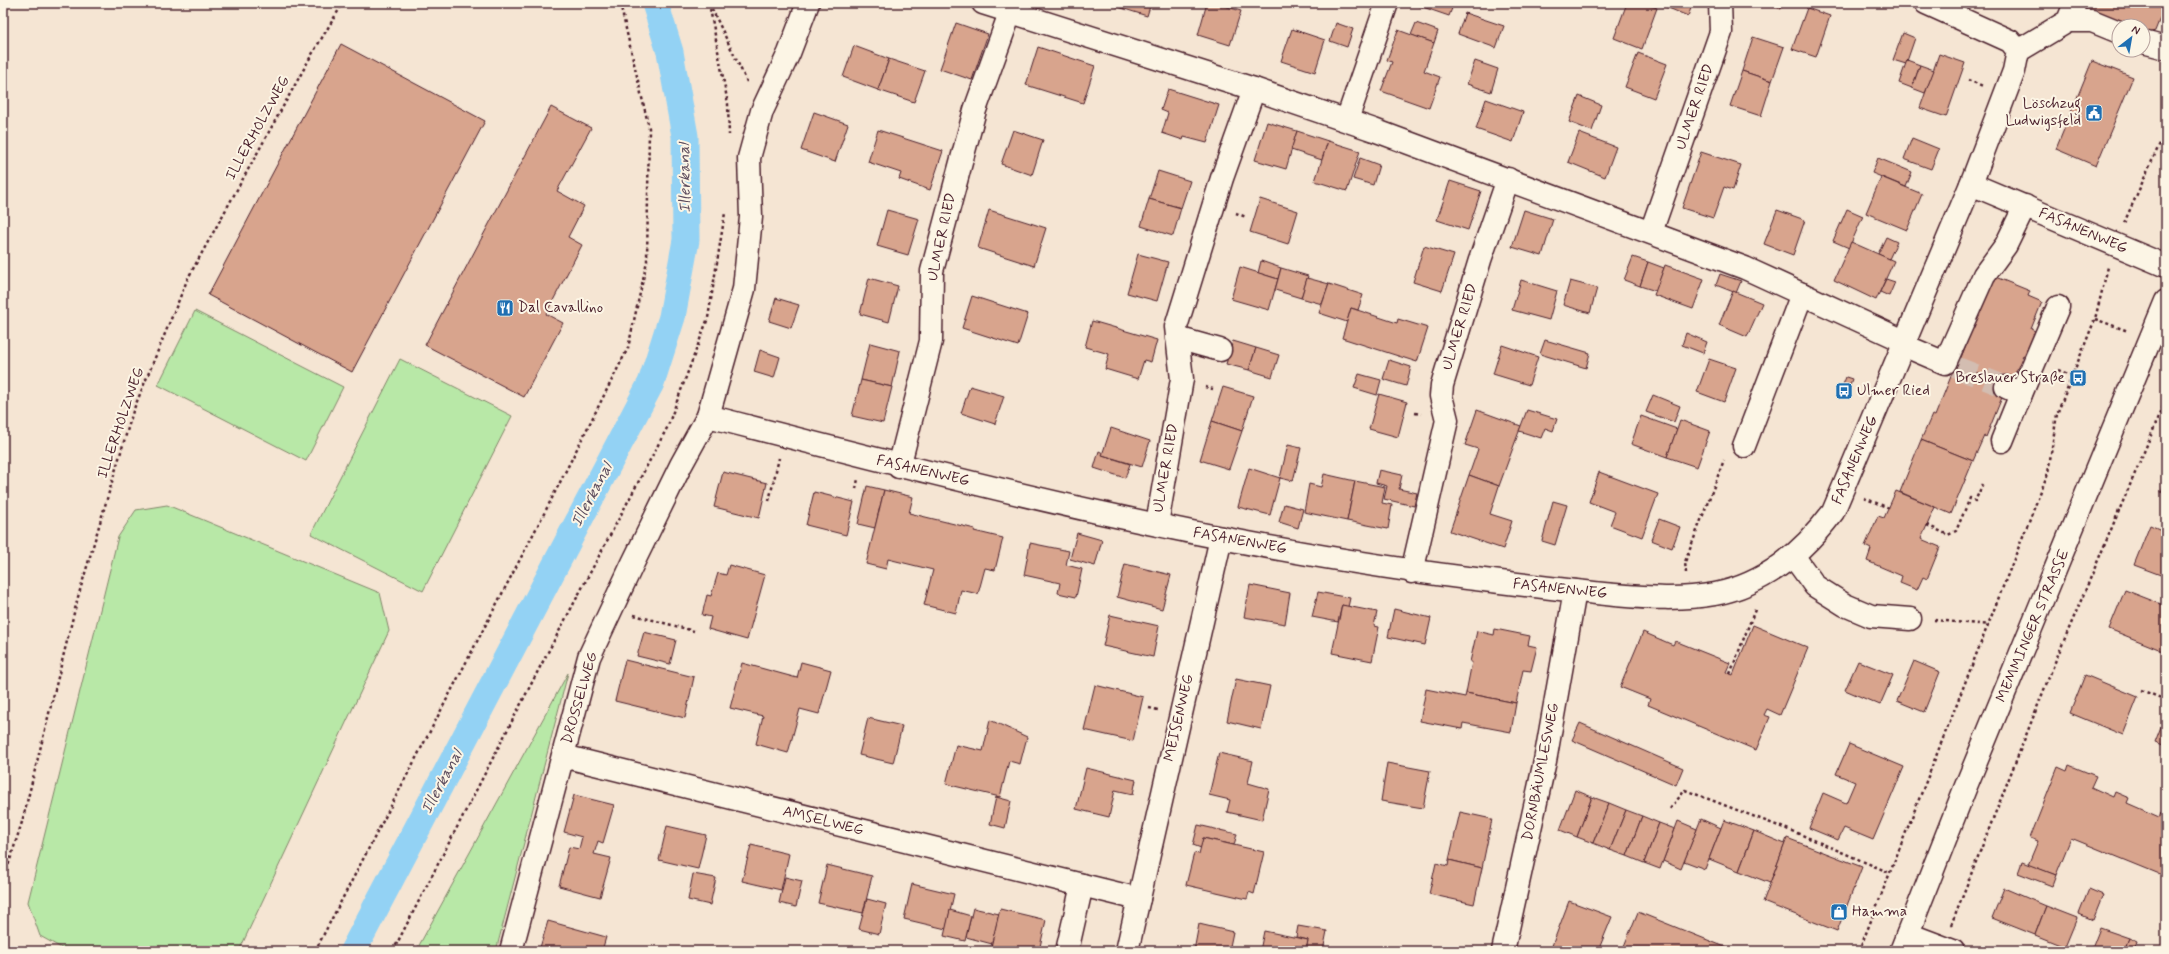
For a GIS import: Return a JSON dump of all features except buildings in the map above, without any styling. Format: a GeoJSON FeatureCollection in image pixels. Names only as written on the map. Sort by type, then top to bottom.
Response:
{"type":"FeatureCollection","features":[{"type":"Feature","properties":{"kind":"street"},"geometry":{"type":"LineString","coordinates":[[708,416],[744,289],[751,217],[749,158],[762,111],[789,53],[808,3]]}},
{"type":"Feature","properties":{"kind":"street"},"geometry":{"type":"LineString","coordinates":[[983,3],[1010,13],[1254,89],[1347,120],[1651,232],[1745,268],[1950,365],[1984,275],[2006,245],[2025,206]]}},
{"type":"Feature","properties":{"kind":"street"},"geometry":{"type":"LineString","coordinates":[[1347,120],[1387,3]]}},
{"type":"Feature","properties":{"kind":"street","name":"ULMER RIED"},"geometry":{"type":"LineString","coordinates":[[1651,232],[1721,32],[1720,3]]}},
{"type":"Feature","properties":{"kind":"street"},"geometry":{"type":"LineString","coordinates":[[1926,3],[2010,41],[2018,51]]}},
{"type":"Feature","properties":{"kind":"street"},"geometry":{"type":"LineString","coordinates":[[1971,184],[2014,71],[2018,51],[2072,12],[2111,29]]}},
{"type":"Feature","properties":{"kind":"street","name":"ULMER RIED"},"geometry":{"type":"LineString","coordinates":[[899,467],[931,341],[932,271],[975,110],[1010,13]]}},
{"type":"Feature","properties":{"kind":"street"},"geometry":{"type":"LineString","coordinates":[[2151,44],[2166,48]]}},
{"type":"Feature","properties":{"kind":"street","name":"ULMER RIED"},"geometry":{"type":"LineString","coordinates":[[1156,524],[1182,379],[1176,327],[1213,205],[1254,89]]}},
{"type":"Feature","properties":{"kind":"street","name":"ULMER RIED"},"geometry":{"type":"LineString","coordinates":[[1412,572],[1447,420],[1441,396],[1442,385],[1480,260],[1508,179]]}},
{"type":"Feature","properties":{"kind":"street","name":"FASANENWEG"},"geometry":{"type":"LineString","coordinates":[[708,416],[899,467],[1221,538],[1412,572],[1575,591],[1644,597],[1687,598],[1718,593],[1770,574],[1794,557],[1816,535],[1833,512],[1971,184],[2166,266]]}},
{"type":"Feature","properties":{"kind":"street"},"geometry":{"type":"LineString","coordinates":[[1744,446],[1802,294]]}},
{"type":"Feature","properties":{"kind":"street","name":"MEMMINGER STRASSE"},"geometry":{"type":"LineString","coordinates":[[1905,942],[1966,786],[2166,301]]}},
{"type":"Feature","properties":{"kind":"street"},"geometry":{"type":"LineString","coordinates":[[2002,441],[2014,391],[2058,307]]}},
{"type":"Feature","properties":{"kind":"street"},"geometry":{"type":"LineString","coordinates":[[1177,338],[1220,350]]}},
{"type":"Feature","properties":{"kind":"street","name":"DROSSELWEG"},"geometry":{"type":"LineString","coordinates":[[511,951],[589,656],[681,465],[708,416]]}},
{"type":"Feature","properties":{"kind":"street","name":"MEISENWEG"},"geometry":{"type":"LineString","coordinates":[[1127,951],[1221,538]]}},
{"type":"Feature","properties":{"kind":"street"},"geometry":{"type":"LineString","coordinates":[[1794,557],[1815,586],[1845,605],[1871,616],[1910,619]]}},
{"type":"Feature","properties":{"kind":"street","name":"DORNBÄUMLESWEG"},"geometry":{"type":"LineString","coordinates":[[1503,951],[1545,761],[1575,591]]}},
{"type":"Feature","properties":{"kind":"street","name":"AMSELWEG"},"geometry":{"type":"LineString","coordinates":[[563,756],[1082,885]]}},
{"type":"Feature","properties":{"kind":"street"},"geometry":{"type":"LineString","coordinates":[[1067,951],[1082,885],[1139,899]]}},
{"type":"Feature","properties":{"kind":"street"},"geometry":{"type":"LineString","coordinates":[[1905,942],[1947,949]]}},
{"type":"Feature","properties":{"kind":"path","name":"ILLERHOLZWEG"},"geometry":{"type":"LineString","coordinates":[[3,882],[22,822],[78,597],[133,412],[188,278],[311,56],[343,3]]}},
{"type":"Feature","properties":{"kind":"path"},"geometry":{"type":"LineString","coordinates":[[315,951],[542,518],[628,348],[647,261],[650,128],[620,3]]}},
{"type":"Feature","properties":{"kind":"path"},"geometry":{"type":"LineString","coordinates":[[710,4],[762,111]]}},
{"type":"Feature","properties":{"kind":"path"},"geometry":{"type":"LineString","coordinates":[[710,4],[728,104],[729,141]]}},
{"type":"Feature","properties":{"kind":"path"},"geometry":{"type":"LineString","coordinates":[[1859,951],[1989,626],[2048,473],[2056,414],[2095,319],[2114,244],[2166,130]]}},
{"type":"Feature","properties":{"kind":"path"},"geometry":{"type":"LineString","coordinates":[[393,951],[546,655],[667,428],[708,318],[726,206]]}},
{"type":"Feature","properties":{"kind":"path"},"geometry":{"type":"LineString","coordinates":[[1947,949],[2057,657],[2166,400]]}},
{"type":"Feature","properties":{"kind":"path"},"geometry":{"type":"LineString","coordinates":[[769,501],[784,436]]}},
{"type":"Feature","properties":{"kind":"path"},"geometry":{"type":"LineString","coordinates":[[1687,598],[1685,562],[1722,461],[1744,446]]}},
{"type":"Feature","properties":{"kind":"path"},"geometry":{"type":"LineString","coordinates":[[1927,525],[1948,535],[1956,531],[1970,498],[1975,501],[1983,484]]}},
{"type":"Feature","properties":{"kind":"path"},"geometry":{"type":"LineString","coordinates":[[1730,674],[1770,574]]}},
{"type":"Feature","properties":{"kind":"path"},"geometry":{"type":"LineString","coordinates":[[611,609],[694,631]]}},
{"type":"Feature","properties":{"kind":"path"},"geometry":{"type":"LineString","coordinates":[[1910,619],[1956,621],[1989,626]]}},
{"type":"Feature","properties":{"kind":"path"},"geometry":{"type":"LineString","coordinates":[[2141,690],[2166,700]]}},
{"type":"Feature","properties":{"kind":"path"},"geometry":{"type":"LineString","coordinates":[[1670,808],[1685,790],[1794,832],[1890,873]]}},
{"type":"Feature","properties":{"kind":"green space"},"geometry":{"type":"Polygon","coordinates":[[[195,311],[343,387],[306,461],[158,385],[195,311]]]}},
{"type":"Feature","properties":{"kind":"green space"},"geometry":{"type":"Polygon","coordinates":[[[400,359],[512,416],[423,591],[311,534],[400,359]]]}},
{"type":"Feature","properties":{"kind":"green space"},"geometry":{"type":"Polygon","coordinates":[[[167,505],[380,593],[389,631],[239,951],[67,951],[40,936],[28,902],[118,537],[136,510],[167,505]]]}},
{"type":"Feature","properties":{"kind":"green space"},"geometry":{"type":"Polygon","coordinates":[[[568,673],[496,951],[416,951],[568,673]]]}},
{"type":"Feature","properties":{"kind":"waterway","name":"Illerkanal"},"geometry":{"type":"LineString","coordinates":[[353,951],[651,383],[672,317],[686,240],[685,136],[670,52],[655,3]]}},
{"type":"Feature","properties":{"kind":"tunnel"},"geometry":{"type":"LineString","coordinates":[[1955,367],[2006,387]]}},
{"type":"Feature","properties":{"kind":"place","name":"Löschzug Ludwigsfeld"},"geometry":{"type":"Point","coordinates":[2094,113]}},
{"type":"Feature","properties":{"kind":"place","name":"Dal Cavallino"},"geometry":{"type":"Point","coordinates":[505,308]}},
{"type":"Feature","properties":{"kind":"place","name":"Breslauer Straße"},"geometry":{"type":"Point","coordinates":[2078,378]}},
{"type":"Feature","properties":{"kind":"place","name":"Ulmer Ried"},"geometry":{"type":"Point","coordinates":[1844,391]}},
{"type":"Feature","properties":{"kind":"place","name":"Hamma"},"geometry":{"type":"Point","coordinates":[1839,912]}}]}
